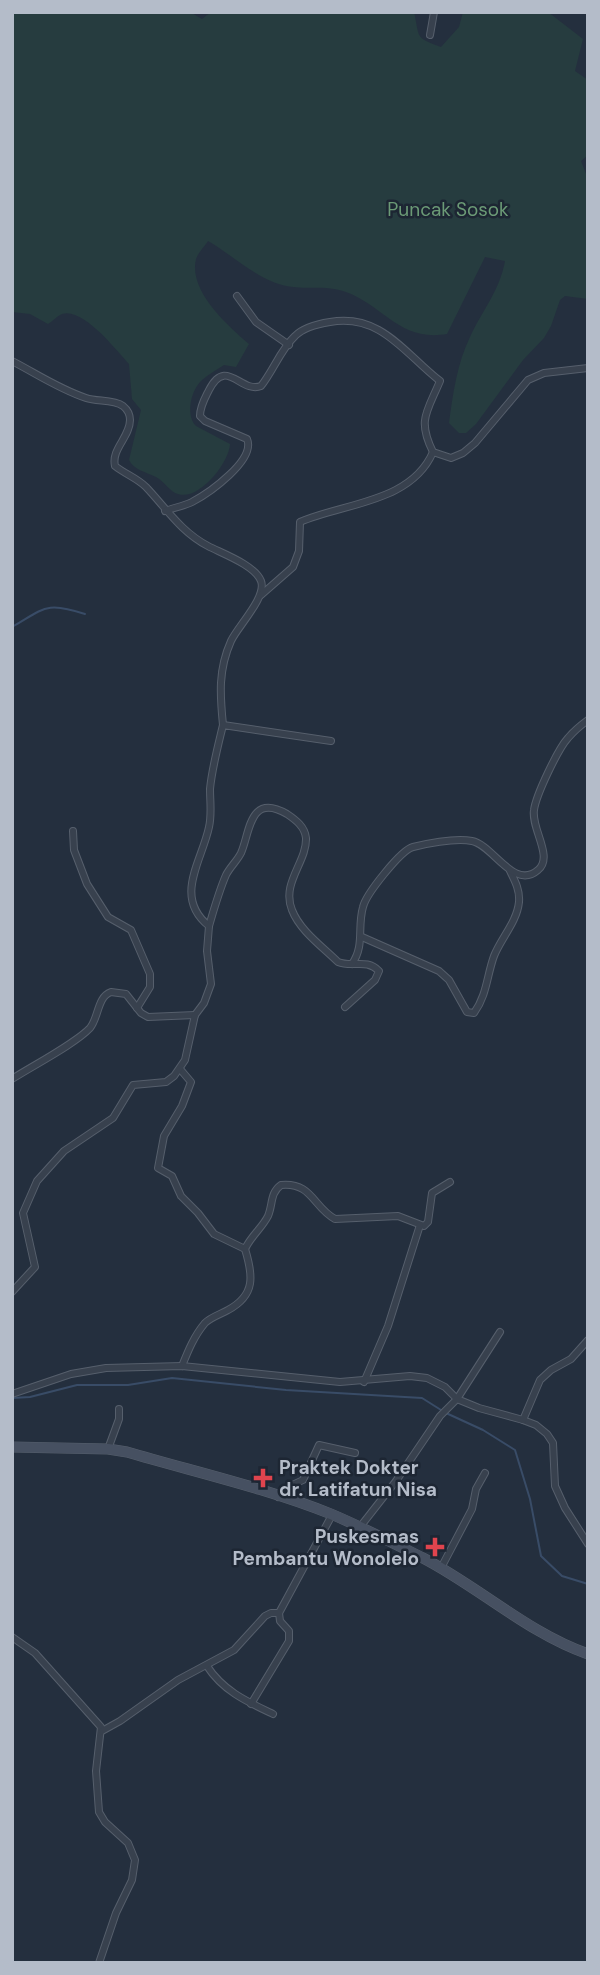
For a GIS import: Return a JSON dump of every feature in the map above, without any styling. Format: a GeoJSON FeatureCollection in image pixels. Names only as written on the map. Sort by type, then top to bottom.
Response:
{"type":"FeatureCollection","features":[{"type":"Feature","properties":{"kind":"main road"},"geometry":{"type":"LineString","coordinates":[[12,1447],[108,1449],[332,1515],[465,1581],[551,1638],[588,1654]]}},
{"type":"Feature","properties":{"kind":"street"},"geometry":{"type":"LineString","coordinates":[[430,35],[433,12]]}},
{"type":"Feature","properties":{"kind":"street"},"geometry":{"type":"LineString","coordinates":[[237,296],[256,322],[289,345]]}},
{"type":"Feature","properties":{"kind":"street"},"geometry":{"type":"LineString","coordinates":[[165,511],[191,503],[210,490],[237,468],[248,453],[250,446],[247,439],[205,421],[200,416],[200,408],[213,383],[227,375],[253,388],[261,386],[295,336],[312,325],[344,319],[361,321],[375,327],[400,344],[440,381],[424,420],[424,428],[433,452],[429,461],[389,494],[300,522],[299,551],[293,567],[261,595],[234,636],[221,669],[219,686],[223,725],[212,775],[209,829],[195,866],[192,884],[194,909],[209,926]]}},
{"type":"Feature","properties":{"kind":"street"},"geometry":{"type":"LineString","coordinates":[[12,361],[56,387],[90,400],[118,404],[129,412],[129,426],[116,452],[115,466],[145,487],[190,535],[233,558],[257,575],[261,581],[261,595]]}},
{"type":"Feature","properties":{"kind":"street"},"geometry":{"type":"LineString","coordinates":[[433,452],[451,458],[463,453],[535,376],[588,368]]}},
{"type":"Feature","properties":{"kind":"street"},"geometry":{"type":"LineString","coordinates":[[510,871],[530,874],[543,864],[542,846],[534,820],[537,799],[561,747],[588,720]]}},
{"type":"Feature","properties":{"kind":"street"},"geometry":{"type":"LineString","coordinates":[[223,725],[331,741]]}},
{"type":"Feature","properties":{"kind":"street"},"geometry":{"type":"LineString","coordinates":[[12,1292],[35,1267],[23,1213],[41,1175],[64,1151],[113,1118],[133,1085],[166,1082],[180,1069],[188,1052],[195,1015],[204,1003],[211,984],[207,951],[209,926],[227,872],[243,849],[251,820],[262,810],[280,811],[302,827],[306,834],[304,850],[291,881],[289,901],[300,925],[338,962],[346,965],[359,962],[378,969],[379,974],[375,980],[345,1007]]}},
{"type":"Feature","properties":{"kind":"street"},"geometry":{"type":"LineString","coordinates":[[73,831],[74,850],[87,884],[108,917],[131,930],[150,974],[150,987],[138,1008]]}},
{"type":"Feature","properties":{"kind":"street"},"geometry":{"type":"LineString","coordinates":[[352,964],[362,937],[364,903],[408,849],[461,840],[472,841],[483,845],[510,871],[517,885],[517,911],[494,957],[485,991],[474,1013],[467,1012],[449,980],[439,971],[362,937]]}},
{"type":"Feature","properties":{"kind":"street"},"geometry":{"type":"LineString","coordinates":[[12,1079],[85,1032],[97,1016],[106,994],[126,994],[148,1017],[195,1015]]}},
{"type":"Feature","properties":{"kind":"street"},"geometry":{"type":"LineString","coordinates":[[180,1069],[191,1082],[182,1106],[164,1136],[158,1168],[172,1176],[181,1196],[214,1234],[245,1249],[252,1270],[247,1293],[235,1306],[206,1322],[192,1342],[182,1366]]}},
{"type":"Feature","properties":{"kind":"street"},"geometry":{"type":"LineString","coordinates":[[245,1249],[268,1216],[273,1195],[281,1185],[288,1184],[305,1189],[329,1216],[335,1219],[398,1216],[425,1226],[428,1222],[432,1192],[450,1182]]}},
{"type":"Feature","properties":{"kind":"street"},"geometry":{"type":"LineString","coordinates":[[364,1382],[387,1326],[420,1225]]}},
{"type":"Feature","properties":{"kind":"street"},"geometry":{"type":"LineString","coordinates":[[360,1527],[397,1480],[440,1416],[457,1399],[500,1332]]}},
{"type":"Feature","properties":{"kind":"street"},"geometry":{"type":"LineString","coordinates":[[523,1420],[540,1380],[551,1370],[571,1359],[588,1340]]}},
{"type":"Feature","properties":{"kind":"street"},"geometry":{"type":"LineString","coordinates":[[12,1394],[88,1371],[182,1366],[312,1381],[364,1382],[410,1376],[427,1378],[445,1387],[457,1399],[523,1420],[542,1430],[552,1443],[555,1486],[565,1508],[588,1544]]}},
{"type":"Feature","properties":{"kind":"street"},"geometry":{"type":"LineString","coordinates":[[108,1449],[119,1419],[118,1409]]}},
{"type":"Feature","properties":{"kind":"street"},"geometry":{"type":"LineString","coordinates":[[278,1497],[286,1488],[303,1480],[319,1445],[355,1453]]}},
{"type":"Feature","properties":{"kind":"street"},"geometry":{"type":"LineString","coordinates":[[441,1568],[472,1508],[476,1489],[485,1473]]}},
{"type":"Feature","properties":{"kind":"street"},"geometry":{"type":"LineString","coordinates":[[251,1704],[289,1641],[289,1631],[280,1621],[279,1612],[332,1515]]}},
{"type":"Feature","properties":{"kind":"street"},"geometry":{"type":"LineString","coordinates":[[102,1731],[178,1680],[234,1650],[265,1616],[279,1612]]}},
{"type":"Feature","properties":{"kind":"street"},"geometry":{"type":"LineString","coordinates":[[12,1637],[36,1653],[98,1723],[102,1731],[96,1770],[99,1812],[105,1822],[128,1843],[135,1860],[132,1880],[116,1913],[99,1963]]}},
{"type":"Feature","properties":{"kind":"street"},"geometry":{"type":"LineString","coordinates":[[207,1666],[219,1682],[251,1704],[273,1714]]}},
{"type":"Feature","properties":{"kind":"green space","name":"Puncak Sosok"},"geometry":{"type":"Polygon","coordinates":[[[12,12],[190,12],[202,19],[211,12],[414,12],[420,36],[441,47],[459,27],[463,12],[548,12],[583,39],[575,71],[588,80],[588,155],[581,161],[588,179],[588,299],[565,296],[560,300],[544,338],[523,360],[476,424],[466,433],[459,433],[449,423],[459,368],[470,337],[503,272],[505,261],[485,257],[447,334],[431,335],[404,328],[346,292],[330,288],[290,287],[273,282],[208,241],[196,259],[198,283],[212,307],[249,344],[236,367],[224,365],[208,375],[200,382],[192,398],[190,411],[196,426],[230,444],[224,461],[211,479],[195,492],[186,495],[175,493],[129,460],[141,410],[132,399],[129,364],[99,332],[80,317],[62,314],[48,324],[30,314],[12,312],[12,12]]]}},
{"type":"Feature","properties":{"kind":"waterway"},"geometry":{"type":"LineString","coordinates":[[12,627],[46,608],[62,608],[85,614]]}},
{"type":"Feature","properties":{"kind":"waterway"},"geometry":{"type":"LineString","coordinates":[[12,1398],[30,1397],[77,1385],[128,1385],[172,1378],[286,1390],[422,1398],[441,1410]]}},
{"type":"Feature","properties":{"kind":"waterway"},"geometry":{"type":"LineString","coordinates":[[446,1413],[483,1430],[515,1450],[530,1499],[541,1556],[562,1576],[588,1584]]}},
{"type":"Feature","properties":{"kind":"place","name":"Praktek Dokter dr. Latifatun Nisa"},"geometry":{"type":"Point","coordinates":[263,1478]}},
{"type":"Feature","properties":{"kind":"place","name":"Puskesmas Pembantu Wonolelo"},"geometry":{"type":"Point","coordinates":[435,1547]}}]}
